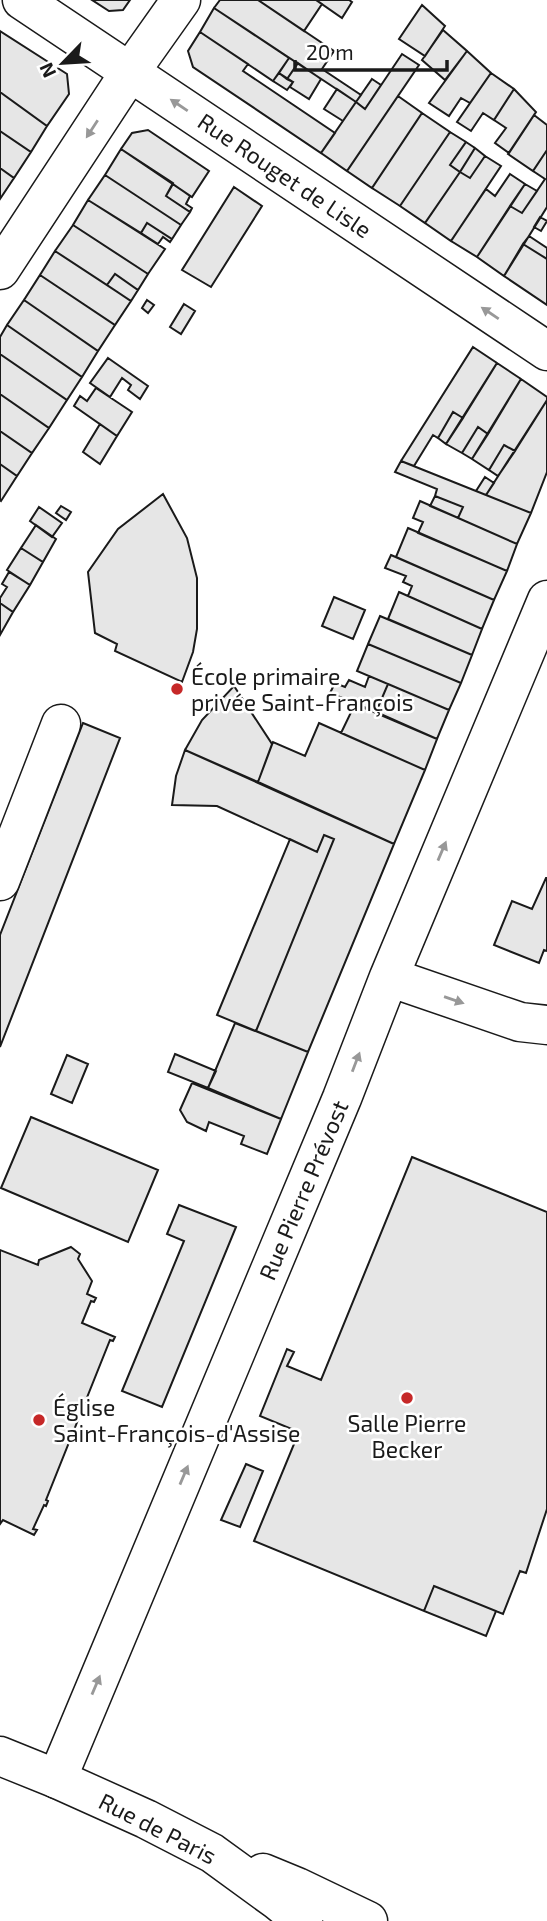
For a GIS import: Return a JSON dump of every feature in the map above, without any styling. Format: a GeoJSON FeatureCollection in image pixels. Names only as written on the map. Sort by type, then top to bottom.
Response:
{"type":"FeatureCollection","features":[{"type":"Feature","properties":{"kind":"street","name":"Rue Rouget de Lisle"},"geometry":{"type":"LineString","coordinates":[[22,0],[547,351]]}},
{"type":"Feature","properties":{"kind":"street"},"geometry":{"type":"LineString","coordinates":[[0,270],[180,0]]}},
{"type":"Feature","properties":{"kind":"street","name":"Rue Pierre Prévost"},"geometry":{"type":"LineString","coordinates":[[57,1779],[547,600]]}},
{"type":"Feature","properties":{"kind":"street"},"geometry":{"type":"LineString","coordinates":[[0,881],[61,724]]}},
{"type":"Feature","properties":{"kind":"street"},"geometry":{"type":"LineString","coordinates":[[389,977],[520,1022],[547,1025]]}},
{"type":"Feature","properties":{"kind":"street","name":"Rue de Paris"},"geometry":{"type":"LineString","coordinates":[[0,1756],[146,1819],[212,1853],[303,1921]]}},
{"type":"Feature","properties":{"kind":"street"},"geometry":{"type":"LineString","coordinates":[[212,1853],[297,1887],[368,1921]]}},
{"type":"Feature","properties":{"kind":"building"},"geometry":{"type":"Polygon","coordinates":[[[92,0],[130,0],[123,10],[109,11],[92,0]]]}},
{"type":"Feature","properties":{"kind":"building"},"geometry":{"type":"Polygon","coordinates":[[[220,0],[258,0],[334,51],[322,69],[361,95],[356,102],[214,8],[220,0]]]}},
{"type":"Feature","properties":{"kind":"building"},"geometry":{"type":"Polygon","coordinates":[[[258,0],[316,0],[322,4],[304,31],[258,0]]]}},
{"type":"Feature","properties":{"kind":"building"},"geometry":{"type":"Polygon","coordinates":[[[316,0],[349,0],[352,2],[342,18],[316,0]]]}},
{"type":"Feature","properties":{"kind":"building"},"geometry":{"type":"Polygon","coordinates":[[[422,5],[445,26],[425,56],[399,39],[422,5]]]}},
{"type":"Feature","properties":{"kind":"building"},"geometry":{"type":"Polygon","coordinates":[[[214,8],[289,58],[273,81],[200,32],[214,8]]]}},
{"type":"Feature","properties":{"kind":"building"},"geometry":{"type":"Polygon","coordinates":[[[443,30],[467,51],[445,80],[422,60],[443,30]]]}},
{"type":"Feature","properties":{"kind":"building"},"geometry":{"type":"Polygon","coordinates":[[[0,31],[67,74],[69,94],[47,126],[0,92],[0,31]]]}},
{"type":"Feature","properties":{"kind":"building"},"geometry":{"type":"Polygon","coordinates":[[[200,32],[248,64],[243,71],[335,133],[321,153],[193,67],[188,51],[200,32]]]}},
{"type":"Feature","properties":{"kind":"building"},"geometry":{"type":"Polygon","coordinates":[[[467,51],[491,73],[470,103],[461,98],[449,116],[429,103],[467,51]]]}},
{"type":"Feature","properties":{"kind":"building"},"geometry":{"type":"Polygon","coordinates":[[[402,54],[419,65],[347,171],[321,153],[356,102],[365,109],[402,54]]]}},
{"type":"Feature","properties":{"kind":"building"},"geometry":{"type":"Polygon","coordinates":[[[289,58],[298,63],[287,79],[279,73],[289,58]]]}},
{"type":"Feature","properties":{"kind":"building"},"geometry":{"type":"Polygon","coordinates":[[[298,63],[321,79],[309,99],[290,87],[293,82],[287,79],[298,63]]]}},
{"type":"Feature","properties":{"kind":"building"},"geometry":{"type":"Polygon","coordinates":[[[279,73],[293,82],[287,90],[273,81],[279,73]]]}},
{"type":"Feature","properties":{"kind":"building"},"geometry":{"type":"Polygon","coordinates":[[[491,73],[514,89],[494,120],[483,113],[471,131],[457,122],[491,73]]]}},
{"type":"Feature","properties":{"kind":"building"},"geometry":{"type":"Polygon","coordinates":[[[372,79],[381,85],[365,109],[356,102],[372,79]]]}},
{"type":"Feature","properties":{"kind":"building"},"geometry":{"type":"Polygon","coordinates":[[[337,89],[356,102],[343,121],[324,109],[337,89]]]}},
{"type":"Feature","properties":{"kind":"building"},"geometry":{"type":"Polygon","coordinates":[[[514,89],[536,112],[509,153],[495,143],[506,128],[494,120],[514,89]]]}},
{"type":"Feature","properties":{"kind":"building"},"geometry":{"type":"Polygon","coordinates":[[[0,92],[47,126],[31,152],[0,131],[0,92]]]}},
{"type":"Feature","properties":{"kind":"building"},"geometry":{"type":"Polygon","coordinates":[[[398,96],[422,113],[372,188],[347,171],[398,96]]]}},
{"type":"Feature","properties":{"kind":"building"},"geometry":{"type":"Polygon","coordinates":[[[422,113],[450,132],[400,206],[372,188],[422,113]]]}},
{"type":"Feature","properties":{"kind":"building"},"geometry":{"type":"Polygon","coordinates":[[[534,115],[547,125],[547,150],[533,171],[508,154],[534,115]]]}},
{"type":"Feature","properties":{"kind":"building"},"geometry":{"type":"Polygon","coordinates":[[[148,130],[209,171],[192,197],[121,149],[132,133],[148,130]]]}},
{"type":"Feature","properties":{"kind":"building"},"geometry":{"type":"Polygon","coordinates":[[[0,131],[31,152],[14,178],[0,168],[0,131]]]}},
{"type":"Feature","properties":{"kind":"building"},"geometry":{"type":"Polygon","coordinates":[[[450,132],[466,142],[450,165],[460,172],[425,223],[400,206],[450,132]]]}},
{"type":"Feature","properties":{"kind":"building"},"geometry":{"type":"Polygon","coordinates":[[[466,142],[475,148],[460,172],[450,165],[466,142]]]}},
{"type":"Feature","properties":{"kind":"building"},"geometry":{"type":"Polygon","coordinates":[[[475,148],[485,156],[470,178],[460,172],[475,148]]]}},
{"type":"Feature","properties":{"kind":"building"},"geometry":{"type":"Polygon","coordinates":[[[121,149],[173,183],[166,196],[190,212],[181,225],[105,175],[121,149]]]}},
{"type":"Feature","properties":{"kind":"building"},"geometry":{"type":"Polygon","coordinates":[[[547,150],[547,207],[504,276],[477,257],[510,206],[522,213],[545,179],[533,171],[547,150]]]}},
{"type":"Feature","properties":{"kind":"building"},"geometry":{"type":"Polygon","coordinates":[[[485,156],[501,166],[451,241],[425,223],[460,172],[470,178],[485,156]]]}},
{"type":"Feature","properties":{"kind":"building"},"geometry":{"type":"Polygon","coordinates":[[[0,168],[14,178],[0,199],[0,168]]]}},
{"type":"Feature","properties":{"kind":"building"},"geometry":{"type":"Polygon","coordinates":[[[510,174],[525,184],[477,257],[451,241],[486,189],[495,196],[510,174]]]}},
{"type":"Feature","properties":{"kind":"building"},"geometry":{"type":"Polygon","coordinates":[[[105,175],[181,225],[172,239],[147,223],[141,233],[88,200],[105,175]]]}},
{"type":"Feature","properties":{"kind":"building"},"geometry":{"type":"Polygon","coordinates":[[[173,184],[190,196],[186,204],[192,208],[190,212],[166,196],[173,184]]]}},
{"type":"Feature","properties":{"kind":"building"},"geometry":{"type":"Polygon","coordinates":[[[525,184],[537,191],[522,213],[510,206],[525,184]]]}},
{"type":"Feature","properties":{"kind":"building"},"geometry":{"type":"Polygon","coordinates":[[[234,187],[262,206],[211,287],[182,270],[234,187]]]}},
{"type":"Feature","properties":{"kind":"building"},"geometry":{"type":"Polygon","coordinates":[[[88,200],[165,249],[148,274],[73,225],[88,200]]]}},
{"type":"Feature","properties":{"kind":"building"},"geometry":{"type":"Polygon","coordinates":[[[540,217],[547,221],[541,231],[534,227],[540,217]]]}},
{"type":"Feature","properties":{"kind":"building"},"geometry":{"type":"Polygon","coordinates":[[[147,223],[172,239],[170,242],[163,237],[158,244],[141,233],[147,223]]]}},
{"type":"Feature","properties":{"kind":"building"},"geometry":{"type":"Polygon","coordinates":[[[73,225],[148,274],[138,290],[115,274],[107,285],[55,251],[73,225]]]}},
{"type":"Feature","properties":{"kind":"building"},"geometry":{"type":"Polygon","coordinates":[[[529,236],[547,248],[547,259],[523,244],[529,236]]]}},
{"type":"Feature","properties":{"kind":"building"},"geometry":{"type":"Polygon","coordinates":[[[523,244],[547,259],[547,305],[504,276],[523,244]]]}},
{"type":"Feature","properties":{"kind":"building"},"geometry":{"type":"Polygon","coordinates":[[[55,251],[131,301],[115,325],[40,275],[55,251]]]}},
{"type":"Feature","properties":{"kind":"building"},"geometry":{"type":"Polygon","coordinates":[[[115,274],[138,290],[131,301],[107,285],[115,274]]]}},
{"type":"Feature","properties":{"kind":"building"},"geometry":{"type":"Polygon","coordinates":[[[40,275],[115,325],[98,351],[24,300],[40,275]]]}},
{"type":"Feature","properties":{"kind":"building"},"geometry":{"type":"Polygon","coordinates":[[[24,300],[98,351],[82,377],[7,325],[24,300]]]}},
{"type":"Feature","properties":{"kind":"building"},"geometry":{"type":"Polygon","coordinates":[[[147,300],[154,305],[148,313],[142,308],[147,300]]]}},
{"type":"Feature","properties":{"kind":"building"},"geometry":{"type":"Polygon","coordinates":[[[184,304],[195,311],[181,334],[170,327],[184,304]]]}},
{"type":"Feature","properties":{"kind":"building"},"geometry":{"type":"Polygon","coordinates":[[[7,325],[82,377],[67,400],[0,354],[0,337],[7,325]]]}},
{"type":"Feature","properties":{"kind":"building"},"geometry":{"type":"Polygon","coordinates":[[[473,347],[497,363],[463,418],[453,412],[438,438],[433,435],[414,466],[401,461],[473,347]]]}},
{"type":"Feature","properties":{"kind":"building"},"geometry":{"type":"Polygon","coordinates":[[[0,354],[67,400],[49,428],[0,394],[0,354]]]}},
{"type":"Feature","properties":{"kind":"building"},"geometry":{"type":"Polygon","coordinates":[[[108,358],[148,386],[140,399],[128,390],[131,385],[122,378],[110,397],[90,383],[108,358]]]}},
{"type":"Feature","properties":{"kind":"building"},"geometry":{"type":"Polygon","coordinates":[[[497,363],[521,379],[488,434],[478,427],[462,453],[446,444],[497,363]]]}},
{"type":"Feature","properties":{"kind":"building"},"geometry":{"type":"Polygon","coordinates":[[[521,379],[547,397],[547,400],[515,451],[504,445],[489,470],[472,459],[521,379]]]}},
{"type":"Feature","properties":{"kind":"building"},"geometry":{"type":"Polygon","coordinates":[[[96,388],[132,412],[117,436],[74,406],[80,396],[87,401],[96,388]]]}},
{"type":"Feature","properties":{"kind":"building"},"geometry":{"type":"Polygon","coordinates":[[[0,394],[49,428],[32,453],[0,431],[0,394]]]}},
{"type":"Feature","properties":{"kind":"building"},"geometry":{"type":"Polygon","coordinates":[[[547,400],[547,472],[531,513],[486,495],[547,400]]]}},
{"type":"Feature","properties":{"kind":"building"},"geometry":{"type":"Polygon","coordinates":[[[453,412],[463,418],[446,444],[438,438],[453,412]]]}},
{"type":"Feature","properties":{"kind":"building"},"geometry":{"type":"Polygon","coordinates":[[[100,424],[117,436],[100,464],[83,452],[100,424]]]}},
{"type":"Feature","properties":{"kind":"building"},"geometry":{"type":"Polygon","coordinates":[[[478,427],[488,434],[472,459],[462,453],[478,427]]]}},
{"type":"Feature","properties":{"kind":"building"},"geometry":{"type":"Polygon","coordinates":[[[0,431],[32,453],[17,476],[0,464],[0,431]]]}},
{"type":"Feature","properties":{"kind":"building"},"geometry":{"type":"Polygon","coordinates":[[[504,445],[515,451],[498,476],[489,470],[504,445]]]}},
{"type":"Feature","properties":{"kind":"building"},"geometry":{"type":"Polygon","coordinates":[[[401,461],[531,513],[517,544],[458,518],[463,507],[435,496],[437,489],[395,472],[401,461]]]}},
{"type":"Feature","properties":{"kind":"building"},"geometry":{"type":"Polygon","coordinates":[[[0,464],[17,476],[1,501],[0,500],[0,464]]]}},
{"type":"Feature","properties":{"kind":"building"},"geometry":{"type":"Polygon","coordinates":[[[485,477],[494,483],[486,495],[476,491],[485,477]]]}},
{"type":"Feature","properties":{"kind":"building"},"geometry":{"type":"Polygon","coordinates":[[[163,494],[187,538],[197,578],[197,629],[193,652],[182,682],[115,651],[117,644],[95,633],[88,572],[118,529],[163,494]]]}},
{"type":"Feature","properties":{"kind":"building"},"geometry":{"type":"Polygon","coordinates":[[[435,496],[463,507],[458,518],[430,506],[435,496]]]}},
{"type":"Feature","properties":{"kind":"building"},"geometry":{"type":"Polygon","coordinates":[[[420,501],[517,544],[507,571],[418,533],[423,522],[413,518],[420,501]]]}},
{"type":"Feature","properties":{"kind":"building"},"geometry":{"type":"Polygon","coordinates":[[[61,506],[71,512],[66,520],[56,513],[61,506]]]}},
{"type":"Feature","properties":{"kind":"building"},"geometry":{"type":"Polygon","coordinates":[[[39,507],[62,523],[52,537],[30,521],[39,507]]]}},
{"type":"Feature","properties":{"kind":"building"},"geometry":{"type":"Polygon","coordinates":[[[36,525],[56,539],[43,562],[21,548],[36,525]]]}},
{"type":"Feature","properties":{"kind":"building"},"geometry":{"type":"Polygon","coordinates":[[[408,528],[507,571],[494,600],[396,557],[408,528]]]}},
{"type":"Feature","properties":{"kind":"building"},"geometry":{"type":"Polygon","coordinates":[[[21,548],[43,562],[30,585],[7,570],[21,548]]]}},
{"type":"Feature","properties":{"kind":"building"},"geometry":{"type":"Polygon","coordinates":[[[391,555],[494,600],[482,629],[408,596],[412,586],[403,582],[406,576],[385,568],[391,555]]]}},
{"type":"Feature","properties":{"kind":"building"},"geometry":{"type":"Polygon","coordinates":[[[9,572],[30,585],[13,612],[0,603],[7,587],[2,584],[9,572]]]}},
{"type":"Feature","properties":{"kind":"building"},"geometry":{"type":"Polygon","coordinates":[[[399,592],[482,629],[472,655],[388,619],[399,592]]]}},
{"type":"Feature","properties":{"kind":"building"},"geometry":{"type":"Polygon","coordinates":[[[334,597],[365,610],[353,639],[322,626],[334,597]]]}},
{"type":"Feature","properties":{"kind":"building"},"geometry":{"type":"Polygon","coordinates":[[[0,603],[13,612],[0,635],[0,603]]]}},
{"type":"Feature","properties":{"kind":"building"},"geometry":{"type":"Polygon","coordinates":[[[380,616],[472,655],[461,683],[368,644],[380,616]]]}},
{"type":"Feature","properties":{"kind":"building"},"geometry":{"type":"Polygon","coordinates":[[[368,644],[461,683],[449,710],[357,671],[368,644]]]}},
{"type":"Feature","properties":{"kind":"building"},"geometry":{"type":"Polygon","coordinates":[[[369,676],[388,684],[376,712],[330,693],[335,683],[345,687],[349,680],[365,687],[369,676]]]}},
{"type":"Feature","properties":{"kind":"building"},"geometry":{"type":"Polygon","coordinates":[[[388,684],[449,710],[437,739],[376,712],[388,684]]]}},
{"type":"Feature","properties":{"kind":"building"},"geometry":{"type":"Polygon","coordinates":[[[234,686],[272,744],[258,782],[185,750],[202,720],[234,686]]]}},
{"type":"Feature","properties":{"kind":"building"},"geometry":{"type":"Polygon","coordinates":[[[355,704],[437,739],[425,770],[341,733],[355,704]]]}},
{"type":"Feature","properties":{"kind":"building"},"geometry":{"type":"Polygon","coordinates":[[[83,723],[120,738],[0,1047],[0,935],[83,723]]]}},
{"type":"Feature","properties":{"kind":"building"},"geometry":{"type":"Polygon","coordinates":[[[319,723],[425,770],[394,844],[258,782],[273,742],[305,756],[319,723]]]}},
{"type":"Feature","properties":{"kind":"building"},"geometry":{"type":"Polygon","coordinates":[[[185,750],[394,844],[308,1052],[256,1031],[334,839],[324,835],[317,852],[217,806],[172,805],[176,776],[185,750]]]}},
{"type":"Feature","properties":{"kind":"building"},"geometry":{"type":"Polygon","coordinates":[[[324,835],[334,839],[256,1031],[217,1015],[290,839],[317,852],[324,835]]]}},
{"type":"Feature","properties":{"kind":"building"},"geometry":{"type":"Polygon","coordinates":[[[546,878],[547,951],[544,950],[539,963],[494,945],[512,901],[532,909],[546,878]]]}},
{"type":"Feature","properties":{"kind":"building"},"geometry":{"type":"Polygon","coordinates":[[[235,1023],[308,1052],[281,1119],[208,1088],[235,1023]]]}},
{"type":"Feature","properties":{"kind":"building"},"geometry":{"type":"Polygon","coordinates":[[[175,1054],[216,1071],[208,1088],[168,1072],[175,1054]]]}},
{"type":"Feature","properties":{"kind":"building"},"geometry":{"type":"Polygon","coordinates":[[[67,1055],[88,1064],[72,1103],[51,1094],[67,1055]]]}},
{"type":"Feature","properties":{"kind":"building"},"geometry":{"type":"Polygon","coordinates":[[[192,1083],[281,1119],[267,1154],[241,1144],[244,1136],[209,1122],[206,1131],[187,1122],[180,1110],[192,1083]]]}},
{"type":"Feature","properties":{"kind":"building"},"geometry":{"type":"Polygon","coordinates":[[[31,1117],[158,1170],[128,1242],[1,1188],[31,1117]]]}},
{"type":"Feature","properties":{"kind":"building","name":"Salle Pierre Becker"},"geometry":{"type":"Polygon","coordinates":[[[412,1157],[547,1212],[547,1509],[526,1573],[520,1571],[503,1614],[434,1586],[424,1611],[254,1541],[299,1432],[260,1416],[287,1349],[294,1352],[287,1366],[321,1380],[412,1157]]]}},
{"type":"Feature","properties":{"kind":"building"},"geometry":{"type":"Polygon","coordinates":[[[179,1205],[236,1227],[162,1407],[122,1391],[184,1241],[167,1234],[179,1205]]]}},
{"type":"Feature","properties":{"kind":"building","name":"Église Saint-François-d'Assise"},"geometry":{"type":"Polygon","coordinates":[[[71,1247],[80,1254],[78,1259],[92,1281],[87,1294],[96,1298],[94,1302],[91,1301],[82,1323],[115,1337],[113,1341],[110,1340],[46,1500],[46,1506],[44,1505],[33,1529],[37,1530],[34,1535],[3,1520],[0,1524],[0,1250],[38,1265],[39,1260],[71,1247]]]}},
{"type":"Feature","properties":{"kind":"building"},"geometry":{"type":"Polygon","coordinates":[[[246,1464],[263,1471],[240,1527],[221,1520],[246,1464]]]}},
{"type":"Feature","properties":{"kind":"building"},"geometry":{"type":"Polygon","coordinates":[[[434,1586],[496,1611],[486,1636],[424,1611],[434,1586]]]}},
{"type":"Feature","properties":{"kind":"place","name":"École primaire privée Saint-François"},"geometry":{"type":"Point","coordinates":[177,689]}},
{"type":"Feature","properties":{"kind":"place","name":"Salle Pierre Becker"},"geometry":{"type":"Point","coordinates":[407,1398]}},
{"type":"Feature","properties":{"kind":"place","name":"Église Saint-François-d'Assise"},"geometry":{"type":"Point","coordinates":[39,1420]}}]}
